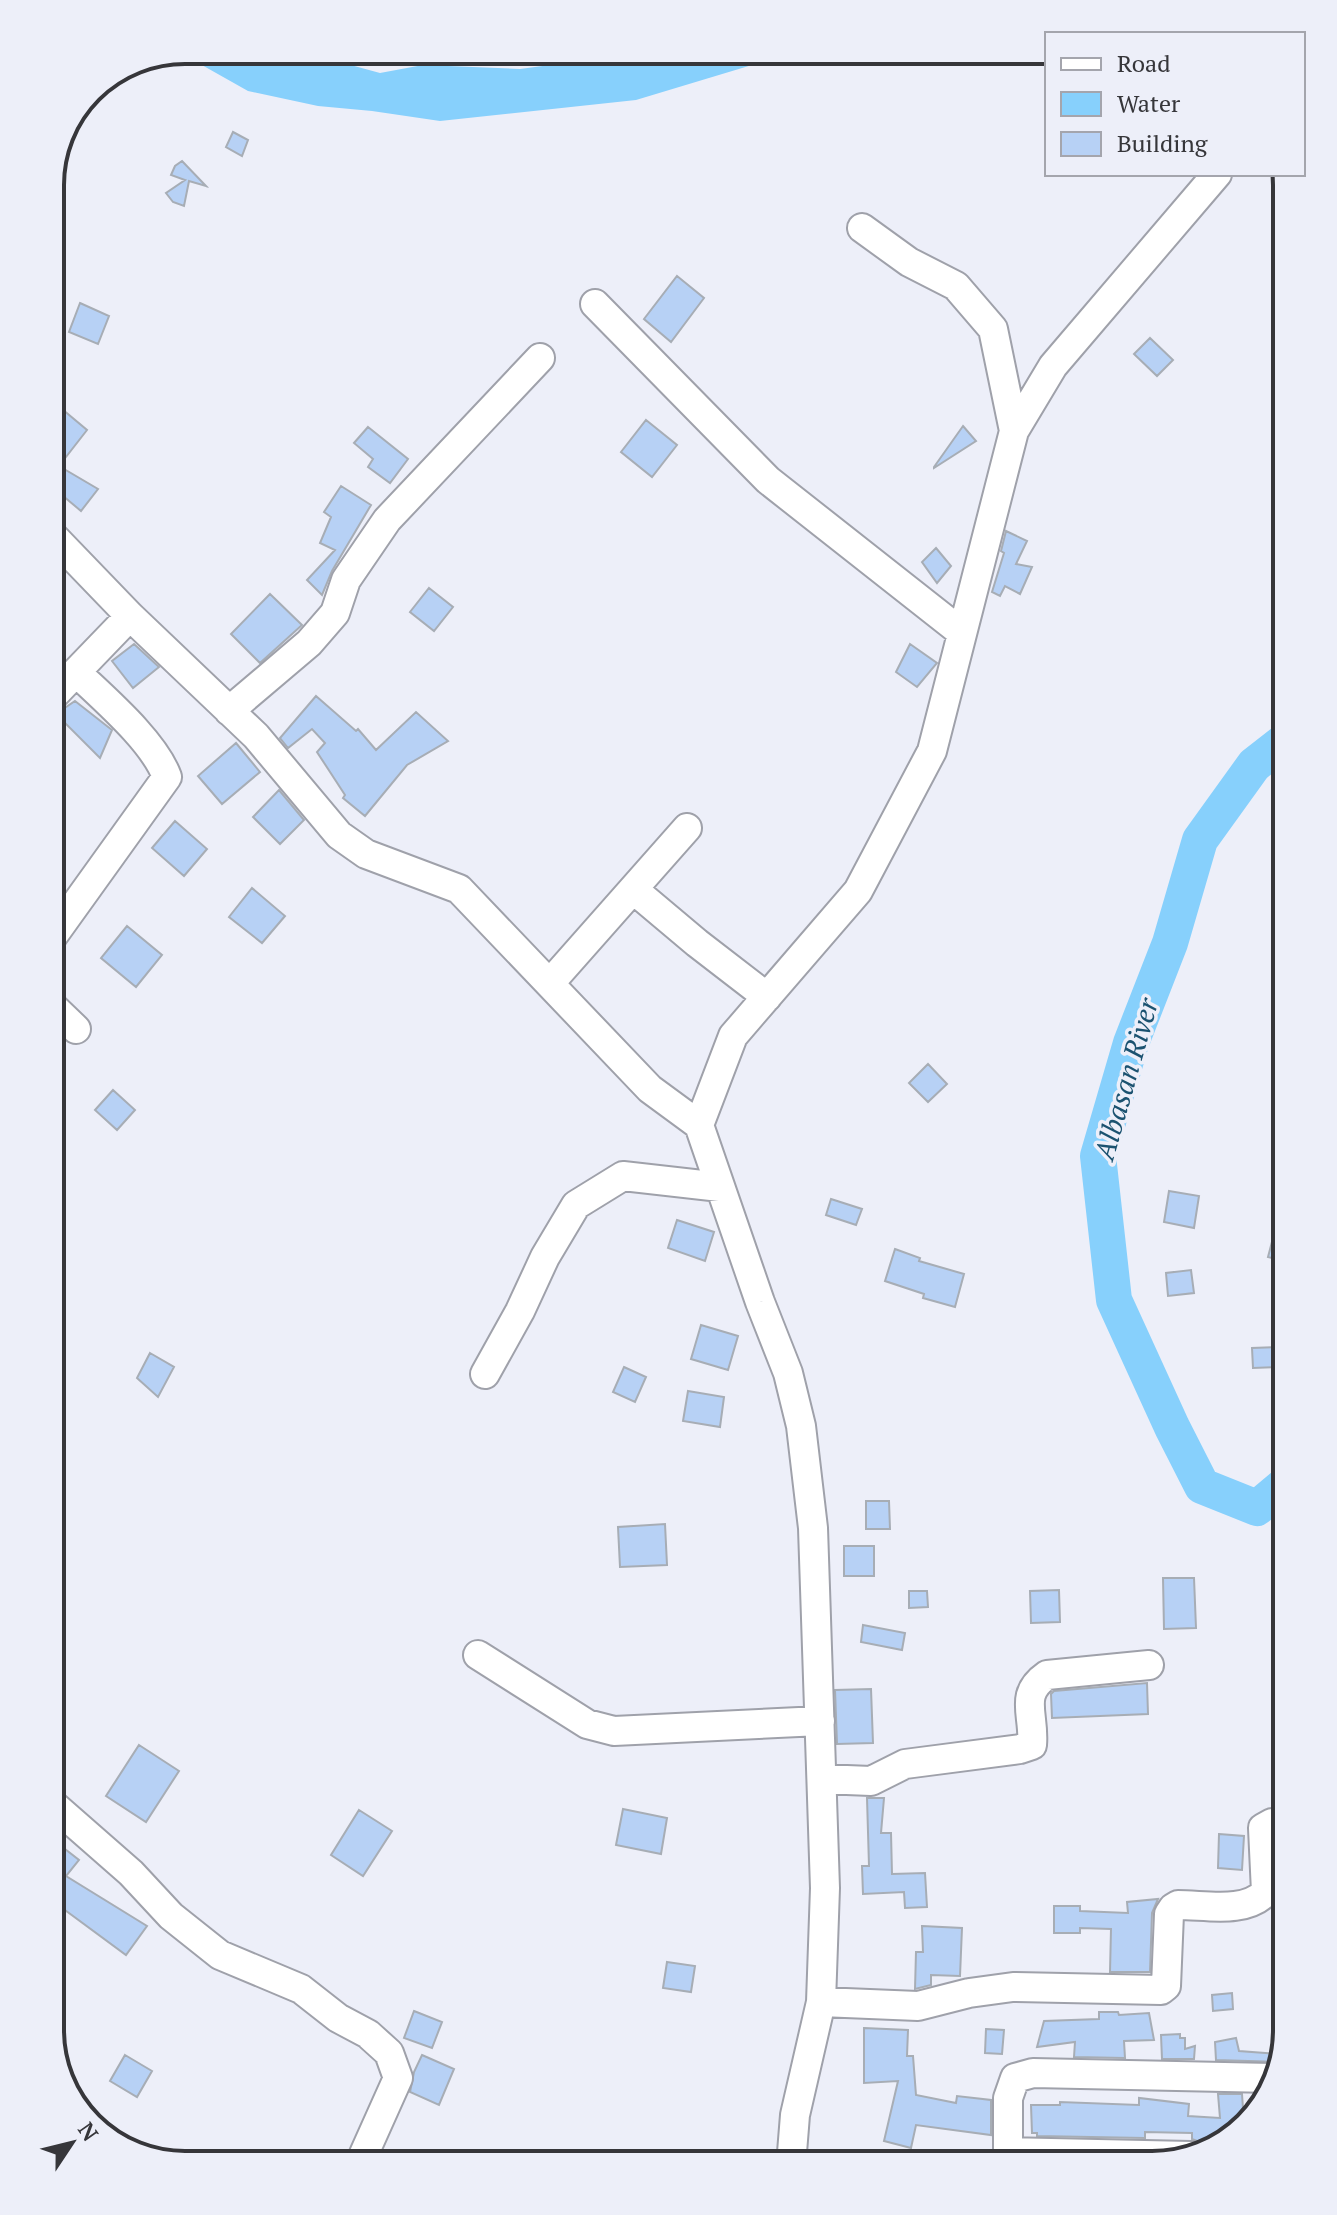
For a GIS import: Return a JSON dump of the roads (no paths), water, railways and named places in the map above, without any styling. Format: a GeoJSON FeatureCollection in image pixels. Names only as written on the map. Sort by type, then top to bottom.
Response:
{"type":"FeatureCollection","features":[{"type":"Feature","properties":{"kind":"street"},"geometry":{"type":"LineString","coordinates":[[699,1125],[733,1036],[858,891],[932,751],[1014,431],[1053,366],[1215,176]]}},
{"type":"Feature","properties":{"kind":"street"},"geometry":{"type":"LineString","coordinates":[[862,228],[909,262],[956,286],[993,329],[1014,431]]}},
{"type":"Feature","properties":{"kind":"street"},"geometry":{"type":"LineString","coordinates":[[595,304],[768,480],[961,632]]}},
{"type":"Feature","properties":{"kind":"street"},"geometry":{"type":"LineString","coordinates":[[229,711],[309,643],[335,613],[346,580],[387,520],[540,358]]}},
{"type":"Feature","properties":{"kind":"street"},"geometry":{"type":"LineString","coordinates":[[64,548],[130,616],[256,736],[339,835],[366,854],[459,889],[650,1089],[699,1125],[788,1373],[801,1426],[813,1528],[825,1888],[821,2002],[795,2115],[792,2151]]}},
{"type":"Feature","properties":{"kind":"street"},"geometry":{"type":"LineString","coordinates":[[64,684],[130,616]]}},
{"type":"Feature","properties":{"kind":"street"},"geometry":{"type":"LineString","coordinates":[[64,920],[167,777],[158,757],[76,672]]}},
{"type":"Feature","properties":{"kind":"street"},"geometry":{"type":"LineString","coordinates":[[550,983],[687,828]]}},
{"type":"Feature","properties":{"kind":"street"},"geometry":{"type":"LineString","coordinates":[[634,890],[767,997]]}},
{"type":"Feature","properties":{"kind":"street"},"geometry":{"type":"LineString","coordinates":[[64,1017],[76,1029]]}},
{"type":"Feature","properties":{"kind":"street"},"geometry":{"type":"LineString","coordinates":[[485,1374],[545,1257],[576,1205],[623,1176],[720,1187]]}},
{"type":"Feature","properties":{"kind":"street"},"geometry":{"type":"LineString","coordinates":[[478,1655],[587,1724],[614,1731],[820,1721]]}},
{"type":"Feature","properties":{"kind":"street"},"geometry":{"type":"LineString","coordinates":[[822,1779],[871,1781],[905,1764],[1032,1745],[1029,1694],[1035,1684],[1047,1675],[1149,1665]]}},
{"type":"Feature","properties":{"kind":"street"},"geometry":{"type":"LineString","coordinates":[[64,1814],[131,1873],[171,1916],[220,1955],[301,1989],[338,2018],[368,2034],[389,2053],[398,2078],[365,2151]]}},
{"type":"Feature","properties":{"kind":"street"},"geometry":{"type":"LineString","coordinates":[[821,2002],[918,2006],[969,1993],[1013,1987],[1161,1990],[1166,1986],[1169,1914],[1173,1908],[1178,1905],[1246,1905],[1257,1901],[1266,1892],[1263,1828],[1273,1823]]}},
{"type":"Feature","properties":{"kind":"street"},"geometry":{"type":"LineString","coordinates":[[1008,2151],[1008,2098],[1015,2078],[1033,2073],[1263,2078]]}},
{"type":"Feature","properties":{"kind":"water"},"geometry":{"type":"Polygon","coordinates":[[[200,64],[347,64],[380,73],[423,65],[520,69],[558,64],[755,64],[636,100],[440,121],[318,106],[248,91],[200,64]]]}},
{"type":"Feature","properties":{"kind":"waterway","name":"Albasan River"},"geometry":{"type":"LineString","coordinates":[[1273,750],[1254,765],[1200,840],[1170,943],[1131,1043],[1098,1156],[1114,1300],[1202,1486],[1257,1508],[1273,1495]]}}]}
